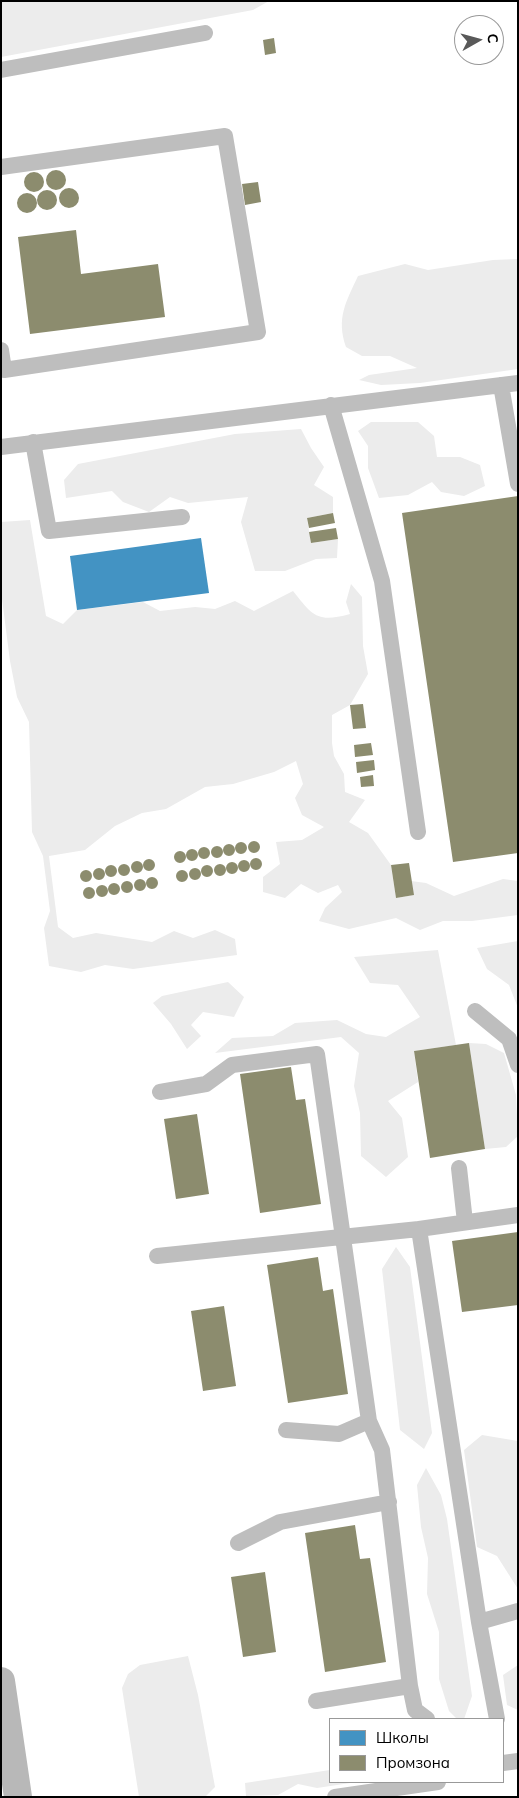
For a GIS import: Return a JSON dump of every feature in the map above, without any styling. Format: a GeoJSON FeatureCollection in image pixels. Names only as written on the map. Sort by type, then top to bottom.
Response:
{"type":"FeatureCollection","features":[{"type":"Feature","properties":{"kind":"main road"},"geometry":{"type":"LineString","coordinates":[[1,1681],[18,1797]]}},
{"type":"Feature","properties":{"kind":"lane"},"geometry":{"type":"LineString","coordinates":[[1,70],[206,32]]}},
{"type":"Feature","properties":{"kind":"lane"},"geometry":{"type":"LineString","coordinates":[[1,167],[225,136],[258,332],[4,370],[1,350]]}},
{"type":"Feature","properties":{"kind":"lane"},"geometry":{"type":"LineString","coordinates":[[1,447],[518,383]]}},
{"type":"Feature","properties":{"kind":"lane"},"geometry":{"type":"LineString","coordinates":[[501,386],[518,484]]}},
{"type":"Feature","properties":{"kind":"lane"},"geometry":{"type":"LineString","coordinates":[[331,405],[382,581],[418,832]]}},
{"type":"Feature","properties":{"kind":"lane"},"geometry":{"type":"LineString","coordinates":[[33,442],[49,531],[182,517]]}},
{"type":"Feature","properties":{"kind":"lane"},"geometry":{"type":"LineString","coordinates":[[474,1011],[508,1038],[518,1065]]}},
{"type":"Feature","properties":{"kind":"lane"},"geometry":{"type":"LineString","coordinates":[[160,1092],[206,1084],[232,1064],[317,1054],[369,1421],[382,1450],[410,1686],[415,1710],[426,1718]]}},
{"type":"Feature","properties":{"kind":"lane"},"geometry":{"type":"LineString","coordinates":[[459,1168],[465,1222]]}},
{"type":"Feature","properties":{"kind":"lane"},"geometry":{"type":"LineString","coordinates":[[157,1256],[419,1229],[518,1215]]}},
{"type":"Feature","properties":{"kind":"lane"},"geometry":{"type":"LineString","coordinates":[[419,1229],[480,1622],[497,1718]]}},
{"type":"Feature","properties":{"kind":"lane"},"geometry":{"type":"LineString","coordinates":[[286,1430],[339,1434],[369,1421]]}},
{"type":"Feature","properties":{"kind":"lane"},"geometry":{"type":"LineString","coordinates":[[238,1543],[280,1522],[389,1502]]}},
{"type":"Feature","properties":{"kind":"lane"},"geometry":{"type":"LineString","coordinates":[[480,1622],[518,1611]]}},
{"type":"Feature","properties":{"kind":"lane"},"geometry":{"type":"LineString","coordinates":[[316,1701],[410,1686]]}},
{"type":"Feature","properties":{"kind":"lane"},"geometry":{"type":"LineString","coordinates":[[336,1797],[431,1783]]}},
{"type":"Feature","properties":{"kind":"shaded area"},"geometry":{"type":"Polygon","coordinates":[[[1,1],[269,1],[253,10],[1,57],[1,1]]]}},
{"type":"Feature","properties":{"kind":"shaded area"},"geometry":{"type":"Polygon","coordinates":[[[518,259],[518,369],[420,383],[381,385],[359,380],[369,375],[417,368],[390,356],[362,356],[346,347],[343,337],[342,319],[346,302],[358,276],[405,264],[428,270],[493,260],[518,259]]]}},
{"type":"Feature","properties":{"kind":"shaded area"},"geometry":{"type":"Polygon","coordinates":[[[371,422],[418,422],[434,436],[437,457],[460,457],[480,465],[485,486],[464,496],[441,492],[432,482],[408,495],[379,498],[368,468],[368,446],[358,431],[371,422]]]}},
{"type":"Feature","properties":{"kind":"shaded area"},"geometry":{"type":"Polygon","coordinates":[[[301,429],[324,467],[314,485],[333,497],[333,513],[307,518],[311,543],[338,539],[337,558],[316,559],[285,571],[255,571],[241,522],[248,497],[188,503],[170,497],[149,512],[123,502],[112,491],[66,498],[64,480],[78,464],[235,434],[301,429]]]}},
{"type":"Feature","properties":{"kind":"shaded area"},"geometry":{"type":"Polygon","coordinates":[[[30,520],[46,616],[63,624],[77,610],[143,602],[160,611],[195,607],[215,609],[235,601],[254,611],[293,591],[311,612],[323,617],[339,617],[350,614],[346,602],[351,584],[362,597],[363,646],[368,674],[350,705],[332,715],[334,756],[344,774],[345,792],[365,800],[349,822],[368,833],[391,865],[396,898],[413,895],[411,881],[426,883],[454,896],[503,879],[518,881],[518,915],[472,921],[443,921],[420,930],[396,918],[349,929],[319,921],[325,908],[342,892],[338,885],[318,893],[301,884],[285,898],[263,892],[263,877],[280,864],[276,842],[302,840],[324,827],[302,815],[295,798],[303,784],[296,761],[274,772],[233,784],[205,787],[166,809],[142,813],[115,826],[85,850],[49,856],[58,927],[73,938],[96,933],[152,942],[174,931],[193,938],[215,930],[235,939],[237,955],[133,969],[105,965],[81,972],[49,966],[44,928],[50,911],[43,856],[32,832],[29,722],[17,697],[10,661],[1,591],[1,522],[30,520]]]}},
{"type":"Feature","properties":{"kind":"shaded area"},"geometry":{"type":"Polygon","coordinates":[[[518,941],[518,1008],[509,985],[487,969],[477,948],[518,941]]]}},
{"type":"Feature","properties":{"kind":"shaded area"},"geometry":{"type":"Polygon","coordinates":[[[438,950],[456,1045],[414,1051],[418,1082],[388,1101],[402,1118],[408,1157],[386,1177],[361,1156],[360,1113],[354,1086],[359,1053],[341,1037],[215,1053],[232,1038],[273,1036],[295,1023],[337,1020],[366,1034],[386,1037],[420,1017],[398,985],[370,983],[354,957],[438,950]]]}},
{"type":"Feature","properties":{"kind":"shaded area"},"geometry":{"type":"Polygon","coordinates":[[[228,982],[244,997],[234,1017],[203,1012],[191,1025],[201,1036],[187,1049],[171,1024],[153,1003],[162,996],[228,982]]]}},
{"type":"Feature","properties":{"kind":"shaded area"},"geometry":{"type":"Polygon","coordinates":[[[469,1043],[486,1044],[504,1053],[516,1095],[518,1136],[506,1147],[485,1149],[469,1043]]]}},
{"type":"Feature","properties":{"kind":"shaded area"},"geometry":{"type":"Polygon","coordinates":[[[396,1247],[410,1267],[432,1433],[424,1449],[400,1430],[382,1269],[396,1247]]]}},
{"type":"Feature","properties":{"kind":"shaded area"},"geometry":{"type":"Polygon","coordinates":[[[482,1435],[518,1441],[518,1589],[497,1556],[477,1547],[464,1450],[482,1435]]]}},
{"type":"Feature","properties":{"kind":"shaded area"},"geometry":{"type":"Polygon","coordinates":[[[426,1468],[441,1495],[447,1519],[472,1696],[464,1718],[456,1718],[449,1711],[439,1679],[439,1632],[427,1594],[428,1558],[421,1527],[417,1485],[426,1468]]]}},
{"type":"Feature","properties":{"kind":"shaded area"},"geometry":{"type":"Polygon","coordinates":[[[188,1656],[198,1695],[215,1787],[205,1797],[139,1797],[122,1688],[128,1674],[140,1665],[188,1656]]]}},
{"type":"Feature","properties":{"kind":"shaded area"},"geometry":{"type":"Polygon","coordinates":[[[518,1665],[518,1710],[507,1705],[503,1675],[518,1665]]]}},
{"type":"Feature","properties":{"kind":"shaded area"},"geometry":{"type":"Polygon","coordinates":[[[329,1770],[329,1783],[350,1783],[317,1788],[298,1784],[278,1795],[246,1796],[245,1783],[329,1770]]]}},
{"type":"Feature","properties":{"kind":"building: Школы"},"geometry":{"type":"Polygon","coordinates":[[[201,538],[209,593],[77,610],[70,556],[201,538]]]}},
{"type":"Feature","properties":{"kind":"building: Промзона"},"geometry":{"type":"Polygon","coordinates":[[[274,38],[276,53],[265,55],[263,40],[274,38]]]}},
{"type":"Feature","properties":{"kind":"building: Промзона"},"geometry":{"type":"Polygon","coordinates":[[[56,170],[63,173],[66,180],[63,187],[56,190],[49,187],[46,180],[49,173],[56,170]]]}},
{"type":"Feature","properties":{"kind":"building: Промзона"},"geometry":{"type":"Polygon","coordinates":[[[34,172],[41,175],[44,182],[41,189],[34,192],[27,189],[24,182],[27,175],[34,172]]]}},
{"type":"Feature","properties":{"kind":"building: Промзона"},"geometry":{"type":"Polygon","coordinates":[[[258,182],[261,202],[245,205],[242,184],[258,182]]]}},
{"type":"Feature","properties":{"kind":"building: Промзона"},"geometry":{"type":"Polygon","coordinates":[[[69,188],[76,191],[79,198],[76,205],[69,208],[62,205],[59,198],[62,191],[69,188]]]}},
{"type":"Feature","properties":{"kind":"building: Промзона"},"geometry":{"type":"Polygon","coordinates":[[[47,190],[54,193],[57,200],[54,207],[47,210],[40,207],[37,200],[40,193],[47,190]]]}},
{"type":"Feature","properties":{"kind":"building: Промзона"},"geometry":{"type":"Polygon","coordinates":[[[27,193],[34,196],[37,203],[34,210],[27,213],[20,210],[17,203],[20,196],[27,193]]]}},
{"type":"Feature","properties":{"kind":"building: Промзона"},"geometry":{"type":"Polygon","coordinates":[[[76,230],[81,274],[158,264],[165,317],[30,334],[18,237],[76,230]]]}},
{"type":"Feature","properties":{"kind":"building: Промзона"},"geometry":{"type":"Polygon","coordinates":[[[518,496],[518,853],[453,862],[402,513],[518,496]]]}},
{"type":"Feature","properties":{"kind":"building: Промзона"},"geometry":{"type":"Polygon","coordinates":[[[333,513],[335,523],[309,528],[307,518],[333,513]]]}},
{"type":"Feature","properties":{"kind":"building: Промзона"},"geometry":{"type":"Polygon","coordinates":[[[336,528],[338,539],[311,543],[309,532],[336,528]]]}},
{"type":"Feature","properties":{"kind":"building: Промзона"},"geometry":{"type":"Polygon","coordinates":[[[363,704],[366,728],[353,729],[350,705],[363,704]]]}},
{"type":"Feature","properties":{"kind":"building: Промзона"},"geometry":{"type":"Polygon","coordinates":[[[371,743],[373,755],[355,757],[354,745],[371,743]]]}},
{"type":"Feature","properties":{"kind":"building: Промзона"},"geometry":{"type":"Polygon","coordinates":[[[374,760],[375,770],[357,773],[356,762],[374,760]]]}},
{"type":"Feature","properties":{"kind":"building: Промзона"},"geometry":{"type":"Polygon","coordinates":[[[373,775],[374,786],[361,787],[360,777],[373,775]]]}},
{"type":"Feature","properties":{"kind":"building: Промзона"},"geometry":{"type":"Polygon","coordinates":[[[254,841],[260,847],[254,853],[248,847],[254,841]]]}},
{"type":"Feature","properties":{"kind":"building: Промзона"},"geometry":{"type":"Polygon","coordinates":[[[241,842],[247,848],[241,854],[235,848],[241,842]]]}},
{"type":"Feature","properties":{"kind":"building: Промзона"},"geometry":{"type":"Polygon","coordinates":[[[229,844],[235,850],[229,856],[223,850],[229,844]]]}},
{"type":"Feature","properties":{"kind":"building: Промзона"},"geometry":{"type":"Polygon","coordinates":[[[217,846],[223,852],[217,858],[211,852],[217,846]]]}},
{"type":"Feature","properties":{"kind":"building: Промзона"},"geometry":{"type":"Polygon","coordinates":[[[204,847],[210,853],[204,859],[198,853],[204,847]]]}},
{"type":"Feature","properties":{"kind":"building: Промзона"},"geometry":{"type":"Polygon","coordinates":[[[192,849],[198,855],[192,861],[186,855],[192,849]]]}},
{"type":"Feature","properties":{"kind":"building: Промзона"},"geometry":{"type":"Polygon","coordinates":[[[180,851],[186,857],[180,863],[174,857],[180,851]]]}},
{"type":"Feature","properties":{"kind":"building: Промзона"},"geometry":{"type":"Polygon","coordinates":[[[256,858],[262,864],[256,870],[250,864],[256,858]]]}},
{"type":"Feature","properties":{"kind":"building: Промзона"},"geometry":{"type":"Polygon","coordinates":[[[149,859],[155,865],[149,871],[143,865],[149,859]]]}},
{"type":"Feature","properties":{"kind":"building: Промзона"},"geometry":{"type":"Polygon","coordinates":[[[244,860],[250,866],[244,872],[238,866],[244,860]]]}},
{"type":"Feature","properties":{"kind":"building: Промзона"},"geometry":{"type":"Polygon","coordinates":[[[137,861],[143,867],[137,873],[131,867],[137,861]]]}},
{"type":"Feature","properties":{"kind":"building: Промзона"},"geometry":{"type":"Polygon","coordinates":[[[232,862],[238,868],[232,874],[226,868],[232,862]]]}},
{"type":"Feature","properties":{"kind":"building: Промзона"},"geometry":{"type":"Polygon","coordinates":[[[409,863],[414,895],[396,898],[391,865],[409,863]]]}},
{"type":"Feature","properties":{"kind":"building: Промзона"},"geometry":{"type":"Polygon","coordinates":[[[124,864],[130,870],[124,876],[118,870],[124,864]]]}},
{"type":"Feature","properties":{"kind":"building: Промзона"},"geometry":{"type":"Polygon","coordinates":[[[220,864],[226,870],[220,876],[214,870],[220,864]]]}},
{"type":"Feature","properties":{"kind":"building: Промзона"},"geometry":{"type":"Polygon","coordinates":[[[111,865],[117,871],[111,877],[105,871],[111,865]]]}},
{"type":"Feature","properties":{"kind":"building: Промзона"},"geometry":{"type":"Polygon","coordinates":[[[207,865],[213,871],[207,877],[201,871],[207,865]]]}},
{"type":"Feature","properties":{"kind":"building: Промзона"},"geometry":{"type":"Polygon","coordinates":[[[99,868],[105,874],[99,880],[93,874],[99,868]]]}},
{"type":"Feature","properties":{"kind":"building: Промзона"},"geometry":{"type":"Polygon","coordinates":[[[195,868],[201,874],[195,880],[189,874],[195,868]]]}},
{"type":"Feature","properties":{"kind":"building: Промзона"},"geometry":{"type":"Polygon","coordinates":[[[86,870],[92,876],[86,882],[80,876],[86,870]]]}},
{"type":"Feature","properties":{"kind":"building: Промзона"},"geometry":{"type":"Polygon","coordinates":[[[182,870],[188,876],[182,882],[176,876],[182,870]]]}},
{"type":"Feature","properties":{"kind":"building: Промзона"},"geometry":{"type":"Polygon","coordinates":[[[152,877],[158,883],[152,889],[146,883],[152,877]]]}},
{"type":"Feature","properties":{"kind":"building: Промзона"},"geometry":{"type":"Polygon","coordinates":[[[140,879],[146,885],[140,891],[134,885],[140,879]]]}},
{"type":"Feature","properties":{"kind":"building: Промзона"},"geometry":{"type":"Polygon","coordinates":[[[127,881],[133,887],[127,893],[121,887],[127,881]]]}},
{"type":"Feature","properties":{"kind":"building: Промзона"},"geometry":{"type":"Polygon","coordinates":[[[114,883],[120,889],[114,895],[108,889],[114,883]]]}},
{"type":"Feature","properties":{"kind":"building: Промзона"},"geometry":{"type":"Polygon","coordinates":[[[102,885],[108,891],[102,897],[96,891],[102,885]]]}},
{"type":"Feature","properties":{"kind":"building: Промзона"},"geometry":{"type":"Polygon","coordinates":[[[89,887],[95,893],[89,899],[83,893],[89,887]]]}},
{"type":"Feature","properties":{"kind":"building: Промзона"},"geometry":{"type":"Polygon","coordinates":[[[469,1043],[485,1149],[430,1158],[414,1051],[469,1043]]]}},
{"type":"Feature","properties":{"kind":"building: Промзона"},"geometry":{"type":"Polygon","coordinates":[[[291,1067],[296,1100],[305,1099],[321,1204],[260,1213],[240,1074],[291,1067]]]}},
{"type":"Feature","properties":{"kind":"building: Промзона"},"geometry":{"type":"Polygon","coordinates":[[[197,1114],[209,1194],[176,1199],[164,1119],[197,1114]]]}},
{"type":"Feature","properties":{"kind":"building: Промзона"},"geometry":{"type":"Polygon","coordinates":[[[518,1232],[518,1305],[462,1312],[452,1241],[518,1232]]]}},
{"type":"Feature","properties":{"kind":"building: Промзона"},"geometry":{"type":"Polygon","coordinates":[[[318,1257],[323,1291],[333,1289],[348,1394],[288,1403],[267,1265],[318,1257]]]}},
{"type":"Feature","properties":{"kind":"building: Промзона"},"geometry":{"type":"Polygon","coordinates":[[[224,1306],[236,1386],[203,1391],[191,1311],[224,1306]]]}},
{"type":"Feature","properties":{"kind":"building: Промзона"},"geometry":{"type":"Polygon","coordinates":[[[355,1525],[360,1559],[370,1558],[386,1662],[325,1672],[305,1533],[355,1525]]]}},
{"type":"Feature","properties":{"kind":"building: Промзона"},"geometry":{"type":"Polygon","coordinates":[[[265,1572],[276,1652],[243,1657],[231,1577],[265,1572]]]}}]}
